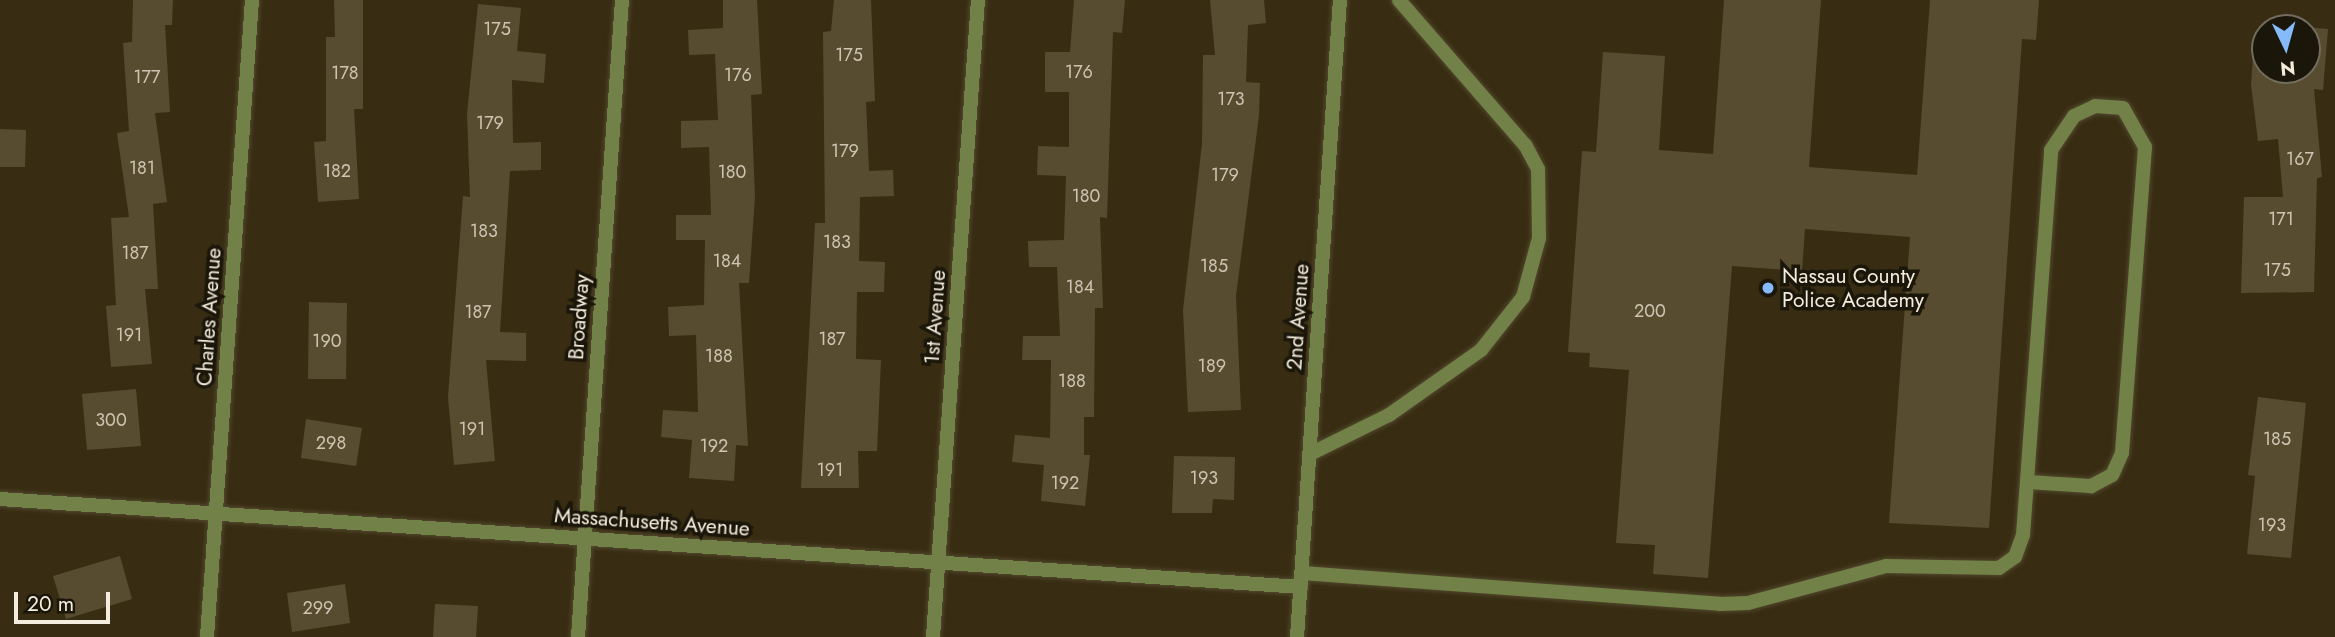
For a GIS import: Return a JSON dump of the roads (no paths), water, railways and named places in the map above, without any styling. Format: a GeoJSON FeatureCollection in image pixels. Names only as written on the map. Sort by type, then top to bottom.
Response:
{"type":"FeatureCollection","features":[{"type":"Feature","properties":{"kind":"street","name":"Charles Avenue"},"geometry":{"type":"LineString","coordinates":[[208,637],[252,0]]}},
{"type":"Feature","properties":{"kind":"street","name":"Broadway"},"geometry":{"type":"LineString","coordinates":[[578,637],[622,0]]}},
{"type":"Feature","properties":{"kind":"street","name":"1st Avenue"},"geometry":{"type":"LineString","coordinates":[[933,637],[978,0]]}},
{"type":"Feature","properties":{"kind":"street","name":"2nd Avenue"},"geometry":{"type":"LineString","coordinates":[[1297,637],[1340,0]]}},
{"type":"Feature","properties":{"kind":"street"},"geometry":{"type":"LineString","coordinates":[[1310,454],[1389,415],[1481,350],[1522,297],[1539,238],[1538,169],[1525,145],[1399,0]]}},
{"type":"Feature","properties":{"kind":"street","name":"Massachusetts Avenue"},"geometry":{"type":"LineString","coordinates":[[0,499],[939,562],[1748,603],[1886,566],[1999,568],[2015,557],[2023,536],[2051,150],[2074,116],[2095,106],[2123,108],[2145,147],[2122,453],[2112,475],[2091,486],[2027,482]]}},
{"type":"Feature","properties":{"kind":"place","name":"Nassau County Police Academy"},"geometry":{"type":"Point","coordinates":[1768,288]}}]}
